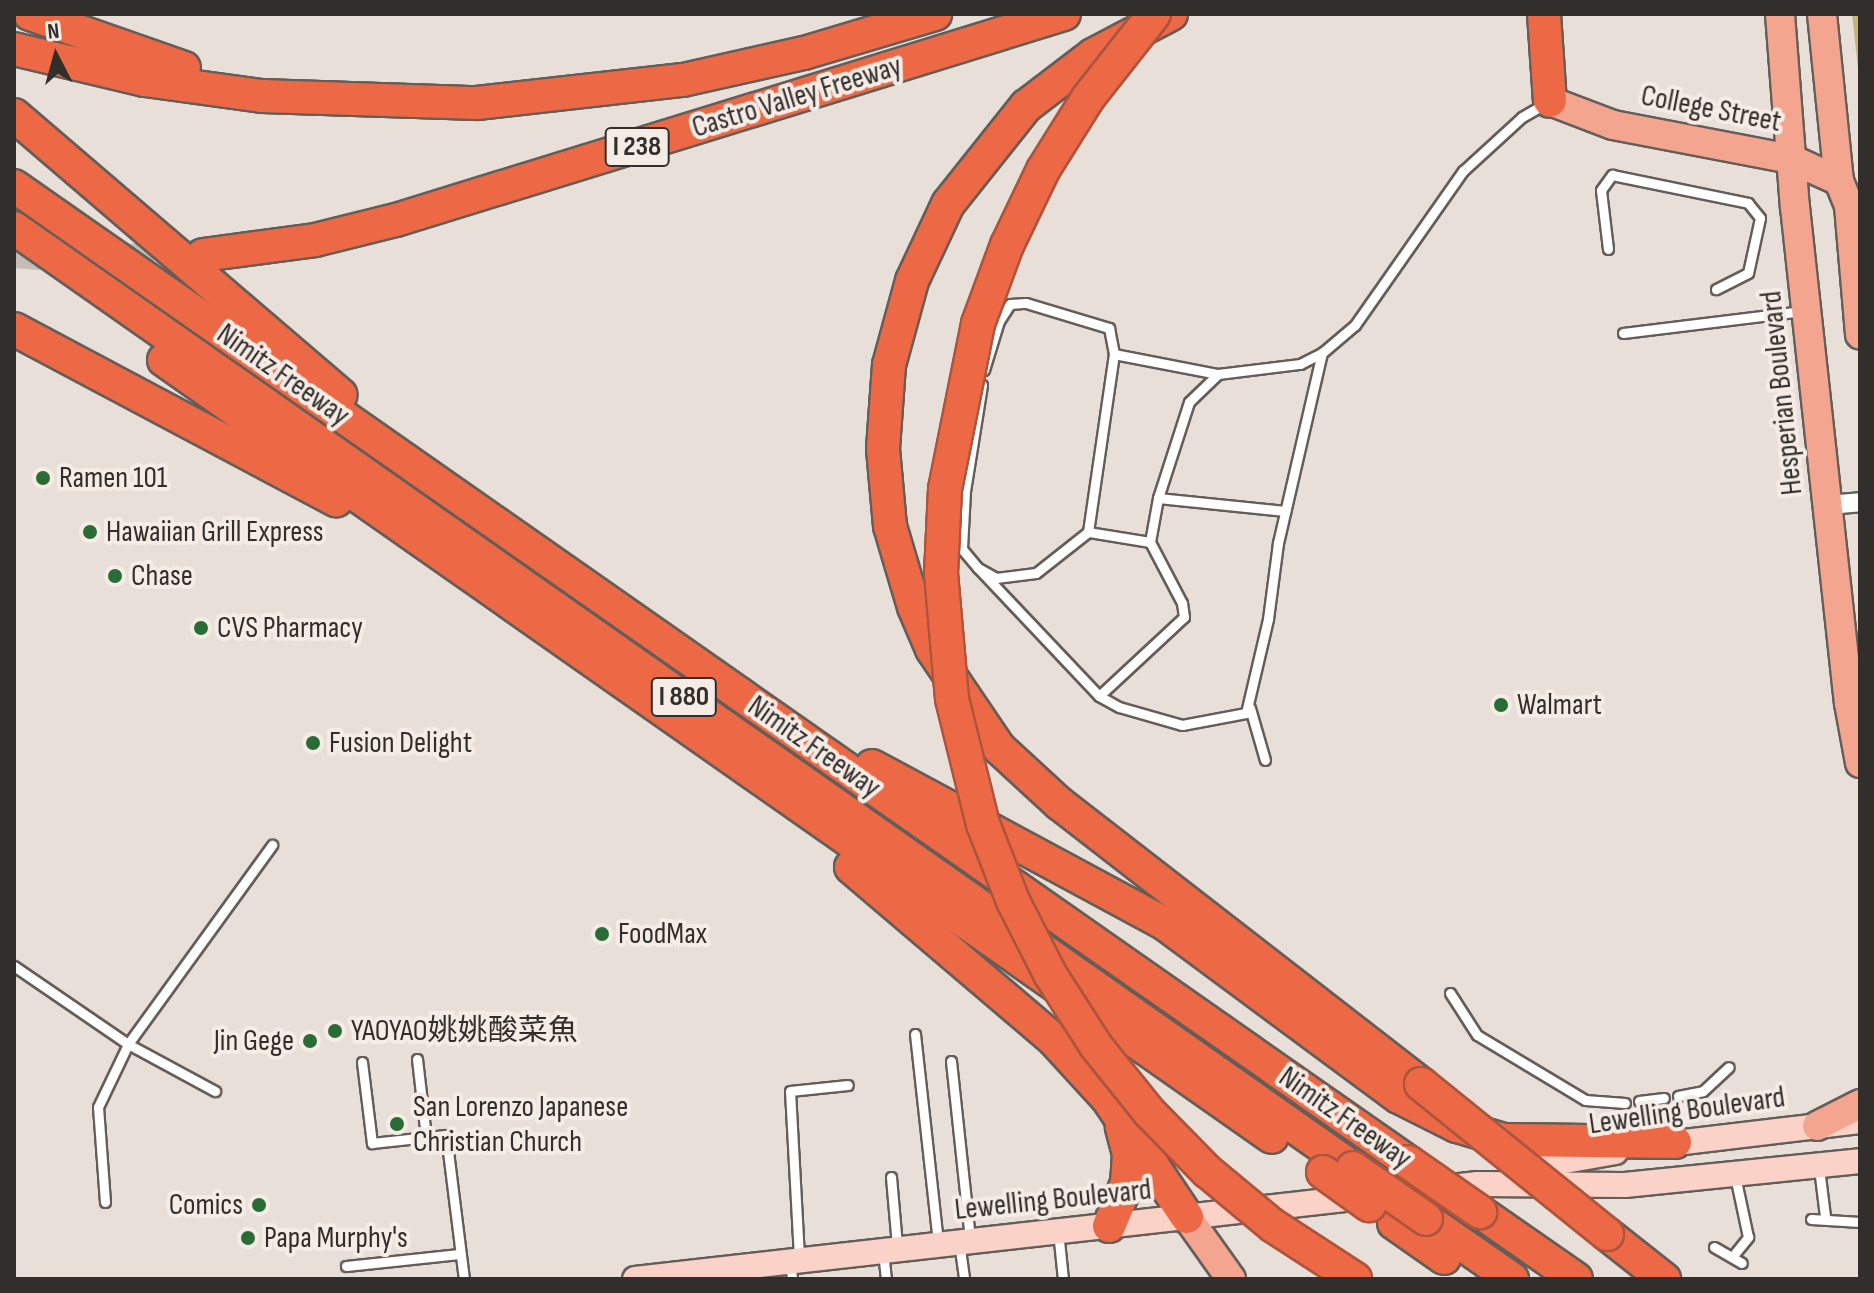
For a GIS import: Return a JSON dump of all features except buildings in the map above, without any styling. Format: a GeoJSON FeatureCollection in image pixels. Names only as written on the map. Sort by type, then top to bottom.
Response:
{"type":"FeatureCollection","features":[{"type":"Feature","properties":{"kind":"highway"},"geometry":{"type":"LineString","coordinates":[[30,14],[262,96]]}},
{"type":"Feature","properties":{"kind":"highway","name":"Castro Valley Freeway"},"geometry":{"type":"LineString","coordinates":[[262,96],[435,104],[601,93],[764,63],[935,14]]}},
{"type":"Feature","properties":{"kind":"highway","name":"Castro Valley Freeway"},"geometry":{"type":"LineString","coordinates":[[203,255],[315,240],[396,220],[1064,14]]}},
{"type":"Feature","properties":{"kind":"highway"},"geometry":{"type":"LineString","coordinates":[[1154,14],[1088,98],[1043,170],[1007,245],[978,324],[945,489],[941,573],[952,699],[983,824],[1013,901],[1096,1046],[1149,1112],[1207,1171],[1272,1225],[1355,1279]]}},
{"type":"Feature","properties":{"kind":"highway"},"geometry":{"type":"LineString","coordinates":[[1171,14],[1093,55],[1026,106],[948,204],[912,281],[889,365],[883,449],[890,526],[914,607],[932,649],[999,748],[1060,804],[1421,1084],[1664,1279]]}},
{"type":"Feature","properties":{"kind":"highway"},"geometry":{"type":"LineString","coordinates":[[1544,14],[1550,101]]}},
{"type":"Feature","properties":{"kind":"highway"},"geometry":{"type":"LineString","coordinates":[[14,49],[145,80],[262,96]]}},
{"type":"Feature","properties":{"kind":"highway"},"geometry":{"type":"LineString","coordinates":[[14,115],[448,491]]}},
{"type":"Feature","properties":{"kind":"highway","name":"Nimitz Freeway"},"geometry":{"type":"LineString","coordinates":[[14,186],[1408,1162],[1479,1198],[1576,1279]]}},
{"type":"Feature","properties":{"kind":"highway","name":"I 880"},"geometry":{"type":"LineString","coordinates":[[14,228],[1338,1170],[1426,1219],[1512,1279]]}},
{"type":"Feature","properties":{"kind":"highway","name":"Nimitz Freeway"},"geometry":{"type":"LineString","coordinates":[[14,255],[565,644],[1338,1170],[1394,1223],[1473,1279]]}},
{"type":"Feature","properties":{"kind":"highway"},"geometry":{"type":"LineString","coordinates":[[14,329],[276,471],[408,533]]}},
{"type":"Feature","properties":{"kind":"highway"},"geometry":{"type":"LineString","coordinates":[[565,644],[695,756],[863,875],[1053,1039],[1108,1099],[1187,1217]]}},
{"type":"Feature","properties":{"kind":"highway"},"geometry":{"type":"LineString","coordinates":[[708,673],[1165,924],[1399,1097],[1457,1126],[1504,1140],[1675,1142]]}},
{"type":"Feature","properties":{"kind":"highway"},"geometry":{"type":"LineString","coordinates":[[1109,1226],[1127,1183],[1129,1154],[1120,1120]]}},
{"type":"Feature","properties":{"kind":"main road","name":"Hesperian Boulevard"},"geometry":{"type":"LineString","coordinates":[[1780,14],[1807,311],[1860,763]]}},
{"type":"Feature","properties":{"kind":"main road"},"geometry":{"type":"LineString","coordinates":[[1822,14],[1849,182],[1860,335]]}},
{"type":"Feature","properties":{"kind":"main road","name":"College Street"},"geometry":{"type":"LineString","coordinates":[[1550,101],[1613,125],[1791,159],[1849,182]]}},
{"type":"Feature","properties":{"kind":"main road"},"geometry":{"type":"LineString","coordinates":[[1817,1126],[1860,1104]]}},
{"type":"Feature","properties":{"kind":"main road","name":"Lewelling Boulevard"},"geometry":{"type":"LineString","coordinates":[[1479,1198],[1533,1166],[1675,1142],[1860,1121]]}},
{"type":"Feature","properties":{"kind":"main road","name":"Lewelling Boulevard"},"geometry":{"type":"LineString","coordinates":[[635,1279],[766,1272],[890,1250],[1187,1217],[1479,1198],[1860,1161]]}},
{"type":"Feature","properties":{"kind":"main road"},"geometry":{"type":"LineString","coordinates":[[1187,1217],[1231,1279]]}},
{"type":"Feature","properties":{"kind":"street"},"geometry":{"type":"LineString","coordinates":[[1828,505],[1860,502]]}},
{"type":"Feature","properties":{"kind":"lane"},"geometry":{"type":"LineString","coordinates":[[1114,354],[1218,374],[1300,364],[1322,353],[1355,325],[1463,171],[1522,117],[1550,101]]}},
{"type":"Feature","properties":{"kind":"lane"},"geometry":{"type":"LineString","coordinates":[[1608,249],[1601,190],[1612,175],[1748,203],[1760,218],[1748,273],[1716,289]]}},
{"type":"Feature","properties":{"kind":"lane"},"geometry":{"type":"LineString","coordinates":[[978,568],[996,578],[1036,573],[1088,532],[1114,354],[1109,328],[1026,303],[1010,304],[999,321],[984,370],[965,491],[962,549],[978,568],[1099,696],[1182,725],[1250,708]]}},
{"type":"Feature","properties":{"kind":"lane"},"geometry":{"type":"LineString","coordinates":[[1623,333],[1807,311]]}},
{"type":"Feature","properties":{"kind":"lane"},"geometry":{"type":"LineString","coordinates":[[1265,760],[1250,708],[1285,511],[1322,353]]}},
{"type":"Feature","properties":{"kind":"lane"},"geometry":{"type":"LineString","coordinates":[[1099,696],[1184,617],[1182,603],[1150,542],[1158,498],[1189,402],[1218,374]]}},
{"type":"Feature","properties":{"kind":"lane"},"geometry":{"type":"LineString","coordinates":[[1158,498],[1285,511]]}},
{"type":"Feature","properties":{"kind":"lane"},"geometry":{"type":"LineString","coordinates":[[1088,532],[1150,542]]}},
{"type":"Feature","properties":{"kind":"lane"},"geometry":{"type":"LineString","coordinates":[[105,1202],[98,1107],[128,1044],[272,845]]}},
{"type":"Feature","properties":{"kind":"lane"},"geometry":{"type":"LineString","coordinates":[[14,966],[128,1044],[215,1091]]}},
{"type":"Feature","properties":{"kind":"lane"},"geometry":{"type":"LineString","coordinates":[[1450,993],[1477,1035],[1585,1100],[1625,1103]]}},
{"type":"Feature","properties":{"kind":"lane"},"geometry":{"type":"LineString","coordinates":[[915,1034],[964,1279]]}},
{"type":"Feature","properties":{"kind":"lane"},"geometry":{"type":"LineString","coordinates":[[417,1059],[426,1137]]}},
{"type":"Feature","properties":{"kind":"lane"},"geometry":{"type":"LineString","coordinates":[[951,1061],[956,1243]]}},
{"type":"Feature","properties":{"kind":"lane"},"geometry":{"type":"LineString","coordinates":[[362,1062],[372,1143],[446,1135],[464,1279]]}},
{"type":"Feature","properties":{"kind":"lane"},"geometry":{"type":"LineString","coordinates":[[1678,1096],[1703,1091],[1729,1067]]}},
{"type":"Feature","properties":{"kind":"lane"},"geometry":{"type":"LineString","coordinates":[[794,1267],[790,1091],[848,1085]]}},
{"type":"Feature","properties":{"kind":"lane"},"geometry":{"type":"LineString","coordinates":[[1639,1101],[1664,1098]]}},
{"type":"Feature","properties":{"kind":"lane"},"geometry":{"type":"LineString","coordinates":[[1819,1166],[1825,1216]]}},
{"type":"Feature","properties":{"kind":"lane"},"geometry":{"type":"LineString","coordinates":[[1732,1257],[1748,1237],[1735,1175]]}},
{"type":"Feature","properties":{"kind":"lane"},"geometry":{"type":"LineString","coordinates":[[886,1279],[890,1250],[891,1177]]}},
{"type":"Feature","properties":{"kind":"lane"},"geometry":{"type":"LineString","coordinates":[[1811,1219],[1825,1216],[1860,1222]]}},
{"type":"Feature","properties":{"kind":"lane"},"geometry":{"type":"LineString","coordinates":[[1058,1231],[1063,1279]]}},
{"type":"Feature","properties":{"kind":"lane"},"geometry":{"type":"LineString","coordinates":[[1714,1247],[1742,1263]]}},
{"type":"Feature","properties":{"kind":"lane"},"geometry":{"type":"LineString","coordinates":[[346,1266],[459,1254]]}},
{"type":"Feature","properties":{"kind":"shaded area"},"geometry":{"type":"Polygon","coordinates":[[[1852,14],[1860,14],[1860,86],[1852,14]]]}},
{"type":"Feature","properties":{"kind":"tunnel"},"geometry":{"type":"LineString","coordinates":[[14,252],[122,260],[198,256]]}},
{"type":"Feature","properties":{"kind":"place","name":"Ramen 101"},"geometry":{"type":"Point","coordinates":[43,478]}},
{"type":"Feature","properties":{"kind":"place","name":"Hawaiian Grill Express"},"geometry":{"type":"Point","coordinates":[90,532]}},
{"type":"Feature","properties":{"kind":"place","name":"Chase"},"geometry":{"type":"Point","coordinates":[115,576]}},
{"type":"Feature","properties":{"kind":"place","name":"CVS Pharmacy"},"geometry":{"type":"Point","coordinates":[201,628]}},
{"type":"Feature","properties":{"kind":"place","name":"Walmart"},"geometry":{"type":"Point","coordinates":[1501,705]}},
{"type":"Feature","properties":{"kind":"place","name":"Fusion Delight"},"geometry":{"type":"Point","coordinates":[313,743]}},
{"type":"Feature","properties":{"kind":"place","name":"FoodMax"},"geometry":{"type":"Point","coordinates":[602,934]}},
{"type":"Feature","properties":{"kind":"place","name":"YAOYAO姚姚酸菜魚"},"geometry":{"type":"Point","coordinates":[335,1031]}},
{"type":"Feature","properties":{"kind":"place","name":"Jin Gege"},"geometry":{"type":"Point","coordinates":[310,1041]}},
{"type":"Feature","properties":{"kind":"place","name":"San Lorenzo Japanese Christian Church"},"geometry":{"type":"Point","coordinates":[397,1124]}},
{"type":"Feature","properties":{"kind":"place","name":"Comics"},"geometry":{"type":"Point","coordinates":[259,1205]}},
{"type":"Feature","properties":{"kind":"place","name":"Papa Murphy's"},"geometry":{"type":"Point","coordinates":[248,1238]}}]}
